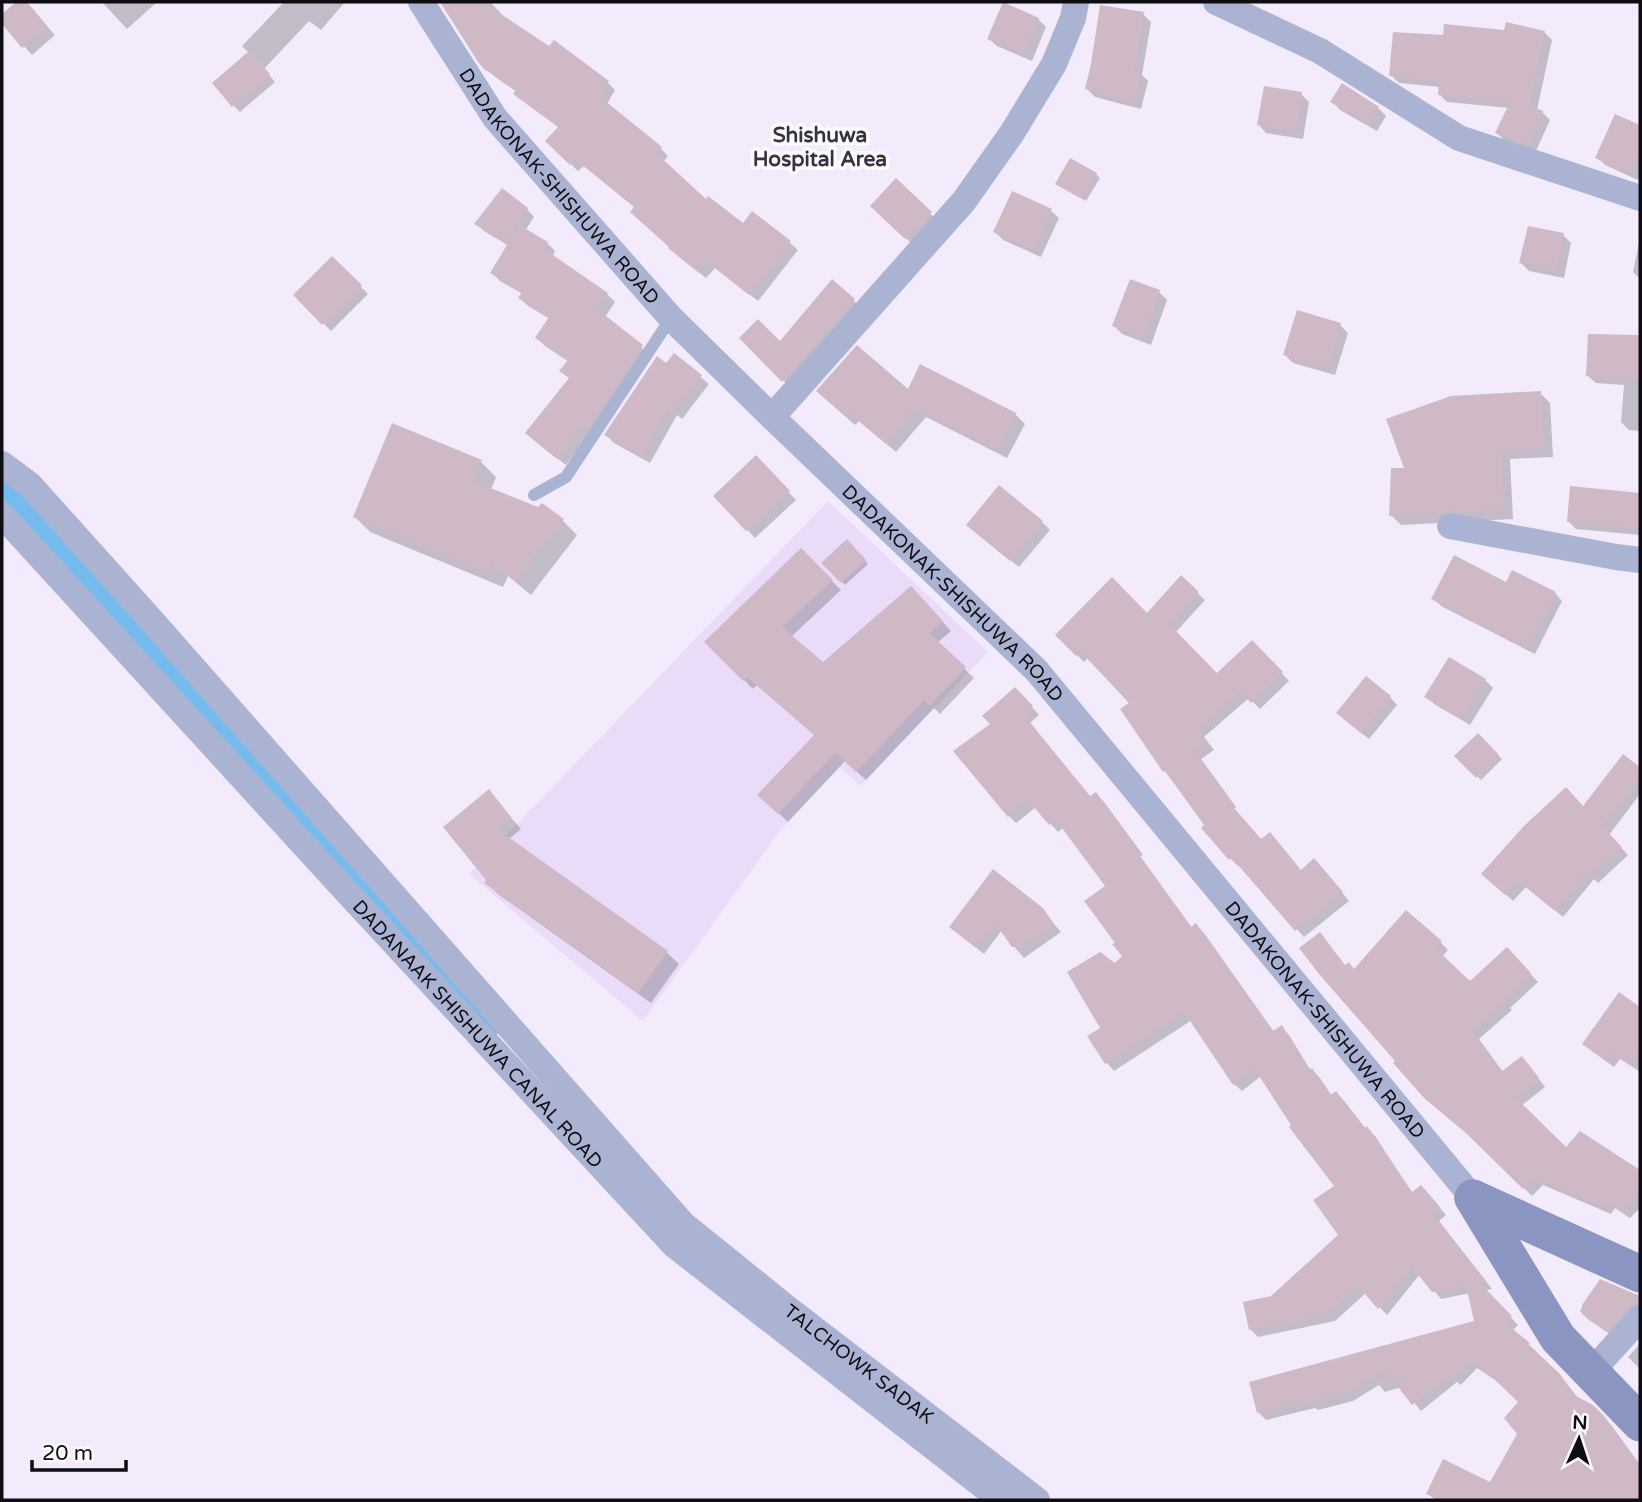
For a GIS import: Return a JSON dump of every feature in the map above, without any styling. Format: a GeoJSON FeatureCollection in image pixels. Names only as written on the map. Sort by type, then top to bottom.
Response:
{"type":"FeatureCollection","features":[{"type":"Feature","properties":{"kind":"main road"},"geometry":{"type":"LineString","coordinates":[[1473,1198],[1640,1274]]}},
{"type":"Feature","properties":{"kind":"main road"},"geometry":{"type":"LineString","coordinates":[[1473,1198],[1559,1338],[1640,1423]]}},
{"type":"Feature","properties":{"kind":"street","name":"DADAKONAK-SHISHUWA ROAD"},"geometry":{"type":"LineString","coordinates":[[421,2],[495,118],[671,318],[1037,671],[1473,1198]]}},
{"type":"Feature","properties":{"kind":"street"},"geometry":{"type":"LineString","coordinates":[[772,417],[964,201],[1012,133],[1054,64],[1073,18],[1076,2]]}},
{"type":"Feature","properties":{"kind":"street"},"geometry":{"type":"LineString","coordinates":[[1216,2],[1320,51],[1459,138],[1640,198]]}},
{"type":"Feature","properties":{"kind":"street","name":"DADANAAK SHISHUWA CANAL ROAD"},"geometry":{"type":"LineString","coordinates":[[2,464],[30,485],[144,612],[683,1224]]}},
{"type":"Feature","properties":{"kind":"street","name":"DADANAAK SHISHUWA CANAL ROAD"},"geometry":{"type":"LineString","coordinates":[[2,515],[674,1245],[1001,1500]]}},
{"type":"Feature","properties":{"kind":"street"},"geometry":{"type":"LineString","coordinates":[[1450,526],[1640,560]]}},
{"type":"Feature","properties":{"kind":"street","name":"TALCHOWK SADAK"},"geometry":{"type":"LineString","coordinates":[[683,1224],[787,1308],[1037,1500]]}},
{"type":"Feature","properties":{"kind":"street"},"geometry":{"type":"LineString","coordinates":[[1591,1372],[1640,1318]]}},
{"type":"Feature","properties":{"kind":"lane"},"geometry":{"type":"LineString","coordinates":[[534,495],[566,477],[671,318]]}},
{"type":"Feature","properties":{"kind":"shaded area"},"geometry":{"type":"Polygon","coordinates":[[[828,501],[988,652],[860,786],[840,767],[782,828],[643,1021],[469,874],[828,501]]]}},
{"type":"Feature","properties":{"kind":"building"},"geometry":{"type":"Polygon","coordinates":[[[16,2],[27,2],[48,27],[22,48],[2,24],[2,14],[16,2]]]}},
{"type":"Feature","properties":{"kind":"building"},"geometry":{"type":"Polygon","coordinates":[[[440,2],[483,2],[549,46],[554,40],[609,81],[599,96],[662,147],[656,153],[706,199],[708,196],[743,223],[752,211],[791,241],[749,295],[706,261],[698,272],[630,212],[634,207],[575,159],[570,165],[545,141],[558,127],[513,94],[516,90],[484,69],[440,2]]]}},
{"type":"Feature","properties":{"kind":"building"},"geometry":{"type":"Polygon","coordinates":[[[1003,2],[1039,18],[1023,54],[987,39],[1003,2]]]}},
{"type":"Feature","properties":{"kind":"building"},"geometry":{"type":"Polygon","coordinates":[[[1100,5],[1144,12],[1134,70],[1141,71],[1134,102],[1085,89],[1100,5]]]}},
{"type":"Feature","properties":{"kind":"building"},"geometry":{"type":"Polygon","coordinates":[[[1506,22],[1545,31],[1529,104],[1526,104],[1543,111],[1528,144],[1495,133],[1510,102],[1438,95],[1439,81],[1389,76],[1393,32],[1443,35],[1444,24],[1504,30],[1506,22]]]}},
{"type":"Feature","properties":{"kind":"building"},"geometry":{"type":"Polygon","coordinates":[[[249,51],[270,74],[232,107],[212,83],[249,51]]]}},
{"type":"Feature","properties":{"kind":"building"},"geometry":{"type":"Polygon","coordinates":[[[1342,83],[1379,107],[1369,124],[1330,102],[1342,83]]]}},
{"type":"Feature","properties":{"kind":"building"},"geometry":{"type":"Polygon","coordinates":[[[1264,86],[1302,92],[1295,132],[1257,125],[1264,86]]]}},
{"type":"Feature","properties":{"kind":"building"},"geometry":{"type":"Polygon","coordinates":[[[1615,114],[1640,125],[1640,150],[1630,173],[1595,158],[1615,114]]]}},
{"type":"Feature","properties":{"kind":"building"},"geometry":{"type":"Polygon","coordinates":[[[1070,158],[1097,173],[1082,199],[1055,184],[1070,158]]]}},
{"type":"Feature","properties":{"kind":"building"},"geometry":{"type":"Polygon","coordinates":[[[896,178],[932,212],[905,239],[870,206],[896,178]]]}},
{"type":"Feature","properties":{"kind":"building"},"geometry":{"type":"Polygon","coordinates":[[[502,188],[528,208],[505,241],[474,224],[502,188]]]}},
{"type":"Feature","properties":{"kind":"building"},"geometry":{"type":"Polygon","coordinates":[[[1012,191],[1052,209],[1033,250],[993,232],[1012,191]]]}},
{"type":"Feature","properties":{"kind":"building"},"geometry":{"type":"Polygon","coordinates":[[[519,225],[548,242],[544,249],[608,293],[597,309],[643,345],[589,427],[585,424],[557,459],[525,433],[569,378],[559,371],[568,360],[535,338],[549,317],[518,298],[522,292],[490,273],[519,225]]]}},
{"type":"Feature","properties":{"kind":"building"},"geometry":{"type":"Polygon","coordinates":[[[1528,226],[1564,233],[1556,271],[1519,263],[1528,226]]]}},
{"type":"Feature","properties":{"kind":"building"},"geometry":{"type":"Polygon","coordinates":[[[332,256],[362,285],[322,325],[293,295],[332,256]]]}},
{"type":"Feature","properties":{"kind":"building"},"geometry":{"type":"Polygon","coordinates":[[[832,279],[855,299],[782,382],[739,338],[758,319],[780,341],[832,279]]]}},
{"type":"Feature","properties":{"kind":"building"},"geometry":{"type":"Polygon","coordinates":[[[1130,279],[1160,290],[1143,338],[1112,326],[1130,279]]]}},
{"type":"Feature","properties":{"kind":"building"},"geometry":{"type":"Polygon","coordinates":[[[1297,310],[1341,323],[1328,368],[1283,355],[1297,310]]]}},
{"type":"Feature","properties":{"kind":"building"},"geometry":{"type":"Polygon","coordinates":[[[1588,334],[1640,335],[1640,379],[1586,376],[1588,334]]]}},
{"type":"Feature","properties":{"kind":"building"},"geometry":{"type":"Polygon","coordinates":[[[857,345],[908,389],[920,364],[1016,413],[997,450],[915,408],[886,444],[848,412],[845,416],[816,391],[857,345]]]}},
{"type":"Feature","properties":{"kind":"building"},"geometry":{"type":"Polygon","coordinates":[[[674,353],[702,375],[673,412],[668,408],[641,456],[604,435],[657,356],[666,363],[674,353]]]}},
{"type":"Feature","properties":{"kind":"building"},"geometry":{"type":"Polygon","coordinates":[[[1541,391],[1544,448],[1501,450],[1504,510],[1452,510],[1389,516],[1391,468],[1404,468],[1386,419],[1451,396],[1541,391]]]}},
{"type":"Feature","properties":{"kind":"building"},"geometry":{"type":"Polygon","coordinates":[[[392,423],[482,460],[473,481],[538,507],[542,503],[564,519],[515,581],[492,563],[488,573],[353,517],[392,423]]]}},
{"type":"Feature","properties":{"kind":"building"},"geometry":{"type":"Polygon","coordinates":[[[756,455],[790,491],[746,531],[713,496],[756,455]]]}},
{"type":"Feature","properties":{"kind":"building"},"geometry":{"type":"Polygon","coordinates":[[[999,485],[1043,521],[1010,561],[966,525],[999,485]]]}},
{"type":"Feature","properties":{"kind":"building"},"geometry":{"type":"Polygon","coordinates":[[[1570,486],[1640,493],[1640,528],[1567,522],[1570,486]]]}},
{"type":"Feature","properties":{"kind":"building"},"geometry":{"type":"Polygon","coordinates":[[[847,539],[866,560],[841,583],[821,563],[847,539]]]}},
{"type":"Feature","properties":{"kind":"building"},"geometry":{"type":"Polygon","coordinates":[[[801,548],[833,580],[782,627],[823,662],[911,586],[943,621],[929,633],[966,667],[930,706],[924,700],[856,772],[835,753],[778,814],[757,795],[814,735],[747,677],[743,681],[704,642],[801,548]]]}},
{"type":"Feature","properties":{"kind":"building"},"geometry":{"type":"Polygon","coordinates":[[[1454,555],[1506,582],[1512,570],[1556,592],[1527,648],[1431,599],[1454,555]]]}},
{"type":"Feature","properties":{"kind":"building"},"geometry":{"type":"Polygon","coordinates":[[[1181,575],[1199,592],[1169,624],[1217,673],[1252,640],[1283,672],[1251,703],[1240,691],[1198,728],[1207,742],[1194,750],[1230,799],[1228,801],[1261,839],[1270,832],[1301,870],[1314,858],[1343,892],[1295,931],[1232,858],[1229,860],[1201,828],[1204,825],[1165,771],[1163,772],[1120,709],[1129,703],[1080,651],[1076,656],[1055,635],[1112,577],[1147,613],[1181,575]]]}},
{"type":"Feature","properties":{"kind":"building"},"geometry":{"type":"Polygon","coordinates":[[[1449,657],[1486,679],[1462,719],[1424,697],[1449,657]]]}},
{"type":"Feature","properties":{"kind":"building"},"geometry":{"type":"Polygon","coordinates":[[[1366,676],[1391,696],[1361,733],[1336,713],[1366,676]]]}},
{"type":"Feature","properties":{"kind":"building"},"geometry":{"type":"Polygon","coordinates":[[[1015,687],[1033,706],[1024,715],[1090,796],[1096,792],[1191,927],[1196,923],[1273,1031],[1282,1025],[1309,1070],[1312,1068],[1330,1095],[1336,1091],[1365,1128],[1367,1126],[1412,1192],[1421,1185],[1440,1207],[1432,1213],[1486,1281],[1480,1283],[1512,1316],[1505,1323],[1530,1343],[1528,1344],[1559,1373],[1576,1396],[1593,1405],[1604,1416],[1640,1465],[1640,1500],[1440,1500],[1426,1494],[1443,1459],[1490,1482],[1517,1434],[1504,1418],[1518,1402],[1494,1379],[1469,1362],[1452,1379],[1449,1375],[1412,1405],[1398,1387],[1409,1376],[1376,1385],[1388,1374],[1384,1370],[1347,1393],[1257,1413],[1249,1382],[1474,1321],[1466,1285],[1432,1292],[1412,1267],[1378,1309],[1358,1286],[1328,1314],[1249,1330],[1243,1302],[1271,1296],[1338,1235],[1313,1200],[1334,1186],[1289,1127],[1291,1125],[1254,1068],[1233,1085],[1184,1012],[1105,1064],[1087,1036],[1100,1028],[1067,972],[1100,952],[1115,963],[1122,956],[1084,901],[1105,886],[1056,820],[1049,825],[1028,800],[1008,817],[953,751],[990,724],[982,716],[1015,687]]]}},
{"type":"Feature","properties":{"kind":"building"},"geometry":{"type":"Polygon","coordinates":[[[1478,733],[1499,755],[1476,778],[1454,756],[1478,733]]]}},
{"type":"Feature","properties":{"kind":"building"},"geometry":{"type":"Polygon","coordinates":[[[1623,754],[1640,767],[1640,778],[1602,826],[1622,847],[1589,877],[1586,873],[1555,911],[1518,881],[1505,895],[1481,874],[1523,827],[1566,787],[1583,806],[1623,754]]]}},
{"type":"Feature","properties":{"kind":"building"},"geometry":{"type":"Polygon","coordinates":[[[489,789],[511,817],[497,829],[668,951],[638,993],[484,883],[486,880],[443,827],[489,789]]]}},
{"type":"Feature","properties":{"kind":"building"},"geometry":{"type":"Polygon","coordinates":[[[993,869],[1043,908],[1054,924],[1022,947],[1012,947],[995,923],[976,948],[949,927],[993,869]]]}},
{"type":"Feature","properties":{"kind":"building"},"geometry":{"type":"Polygon","coordinates":[[[1406,910],[1442,941],[1435,948],[1470,981],[1507,947],[1531,973],[1472,1030],[1502,1071],[1522,1056],[1539,1078],[1515,1097],[1566,1147],[1580,1131],[1640,1170],[1640,1193],[1621,1211],[1607,1202],[1602,1207],[1535,1178],[1523,1189],[1467,1134],[1424,1098],[1299,948],[1320,932],[1345,965],[1349,962],[1354,969],[1406,910]]]}},
{"type":"Feature","properties":{"kind":"building"},"geometry":{"type":"Polygon","coordinates":[[[1619,992],[1640,1007],[1640,1050],[1631,1065],[1612,1053],[1606,1061],[1582,1044],[1619,992]]]}},
{"type":"Feature","properties":{"kind":"building"},"geometry":{"type":"Polygon","coordinates":[[[1600,1279],[1640,1296],[1640,1303],[1628,1307],[1607,1331],[1582,1314],[1582,1305],[1600,1279]]]}},
{"type":"Feature","properties":{"kind":"waterway"},"geometry":{"type":"LineString","coordinates":[[2,491],[485,1023]]}},
{"type":"Feature","properties":{"kind":"district","name":"Shishuwa Hospital Area"},"geometry":{"type":"Point","coordinates":[820,147]}}]}
